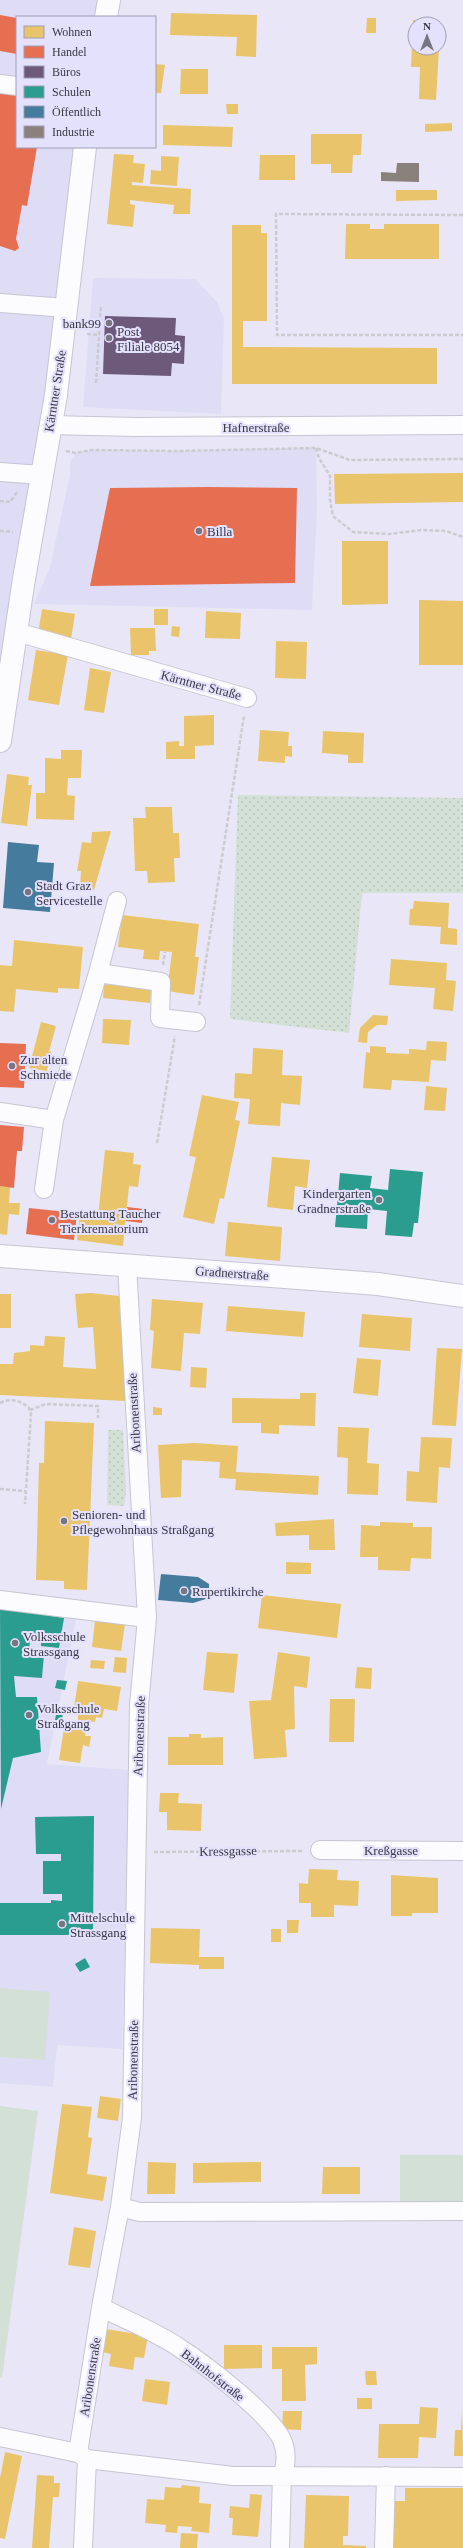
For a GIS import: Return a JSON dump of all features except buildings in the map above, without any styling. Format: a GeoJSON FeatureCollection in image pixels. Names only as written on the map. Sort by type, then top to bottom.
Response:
{"type":"FeatureCollection","features":[{"type":"Feature","properties":{"kind":"main road"},"geometry":{"type":"LineString","coordinates":[[106,16],[109,0]]}},
{"type":"Feature","properties":{"kind":"main road","name":"Kärntner Straße"},"geometry":{"type":"LineString","coordinates":[[0,740],[15,634],[32,480],[49,425],[56,395],[85,148]]}},
{"type":"Feature","properties":{"kind":"main road","name":"Gradnerstraße"},"geometry":{"type":"LineString","coordinates":[[0,1256],[378,1284],[463,1296]]}},
{"type":"Feature","properties":{"kind":"street"},"geometry":{"type":"LineString","coordinates":[[0,84],[16,86]]}},
{"type":"Feature","properties":{"kind":"street"},"geometry":{"type":"LineString","coordinates":[[0,303],[66,308]]}},
{"type":"Feature","properties":{"kind":"street","name":"Hafnerstraße"},"geometry":{"type":"LineString","coordinates":[[49,425],[136,427],[463,425]]}},
{"type":"Feature","properties":{"kind":"street"},"geometry":{"type":"LineString","coordinates":[[0,472],[32,480]]}},
{"type":"Feature","properties":{"kind":"street","name":"Kärntner Straße"},"geometry":{"type":"LineString","coordinates":[[15,634],[26,635],[247,698]]}},
{"type":"Feature","properties":{"kind":"street"},"geometry":{"type":"LineString","coordinates":[[44,1189],[54,1120],[98,973],[117,901]]}},
{"type":"Feature","properties":{"kind":"street"},"geometry":{"type":"LineString","coordinates":[[98,973],[161,982],[160,1018],[196,1022]]}},
{"type":"Feature","properties":{"kind":"street"},"geometry":{"type":"LineString","coordinates":[[0,1112],[54,1120]]}},
{"type":"Feature","properties":{"kind":"street","name":"Aribonenstraße"},"geometry":{"type":"LineString","coordinates":[[83,2456],[101,2307],[120,2207],[132,2118],[138,1705],[147,1618],[126,1265]]}},
{"type":"Feature","properties":{"kind":"street"},"geometry":{"type":"LineString","coordinates":[[0,1600],[147,1618]]}},
{"type":"Feature","properties":{"kind":"street","name":"Kreßgasse"},"geometry":{"type":"LineString","coordinates":[[320,1850],[463,1850]]}},
{"type":"Feature","properties":{"kind":"street"},"geometry":{"type":"LineString","coordinates":[[120,2207],[140,2212],[463,2211]]}},
{"type":"Feature","properties":{"kind":"street","name":"Bahnhofstraße"},"geometry":{"type":"LineString","coordinates":[[101,2307],[181,2349],[267,2419],[281,2440],[286,2453],[286,2466],[282,2475],[280,2548]]}},
{"type":"Feature","properties":{"kind":"street"},"geometry":{"type":"LineString","coordinates":[[0,2437],[83,2456],[233,2476],[282,2475],[463,2477]]}},
{"type":"Feature","properties":{"kind":"street"},"geometry":{"type":"LineString","coordinates":[[83,2456],[83,2548]]}},
{"type":"Feature","properties":{"kind":"street"},"geometry":{"type":"LineString","coordinates":[[384,2548],[386,2476]]}},
{"type":"Feature","properties":{"kind":"path"},"geometry":{"type":"LineString","coordinates":[[463,215],[276,214],[277,335],[463,335]]}},
{"type":"Feature","properties":{"kind":"path"},"geometry":{"type":"LineString","coordinates":[[96,383],[101,305]]}},
{"type":"Feature","properties":{"kind":"path"},"geometry":{"type":"LineString","coordinates":[[86,334],[99,335]]}},
{"type":"Feature","properties":{"kind":"path"},"geometry":{"type":"LineString","coordinates":[[72,452],[316,448],[350,460],[463,459]]}},
{"type":"Feature","properties":{"kind":"path"},"geometry":{"type":"LineString","coordinates":[[316,448],[319,458],[330,476],[330,500],[333,516],[353,532],[389,534],[422,530],[446,531],[463,537]]}},
{"type":"Feature","properties":{"kind":"path"},"geometry":{"type":"LineString","coordinates":[[0,501],[10,502],[32,480]]}},
{"type":"Feature","properties":{"kind":"path"},"geometry":{"type":"LineString","coordinates":[[0,531],[20,532]]}},
{"type":"Feature","properties":{"kind":"path"},"geometry":{"type":"LineString","coordinates":[[196,1022],[247,698]]}},
{"type":"Feature","properties":{"kind":"path"},"geometry":{"type":"LineString","coordinates":[[157,1143],[172,1050]]}},
{"type":"Feature","properties":{"kind":"path"},"geometry":{"type":"LineString","coordinates":[[0,1403],[7,1400],[16,1400],[24,1404],[30,1410],[25,1504]]}},
{"type":"Feature","properties":{"kind":"path"},"geometry":{"type":"LineString","coordinates":[[30,1410],[46,1404],[98,1406],[98,1418]]}},
{"type":"Feature","properties":{"kind":"path"},"geometry":{"type":"LineString","coordinates":[[0,1489],[26,1491]]}},
{"type":"Feature","properties":{"kind":"path","name":"Kressgasse"},"geometry":{"type":"LineString","coordinates":[[136,1852],[320,1850]]}},
{"type":"Feature","properties":{"kind":"shaded area"},"geometry":{"type":"Polygon","coordinates":[[[0,0],[109,0],[106,16],[16,16],[16,148],[86,148],[0,684],[0,0]]]}},
{"type":"Feature","properties":{"kind":"shaded area"},"geometry":{"type":"Polygon","coordinates":[[[93,278],[195,279],[217,302],[224,318],[221,414],[83,407],[93,278]]]}},
{"type":"Feature","properties":{"kind":"shaded area"},"geometry":{"type":"Polygon","coordinates":[[[316,448],[317,509],[312,610],[34,604],[50,567],[70,475],[70,462],[76,453],[91,450],[178,451],[316,448]]]}},
{"type":"Feature","properties":{"kind":"shaded area"},"geometry":{"type":"Polygon","coordinates":[[[238,795],[463,798],[463,893],[362,893],[349,1033],[230,1019],[238,795]]]}},
{"type":"Feature","properties":{"kind":"shaded area"},"geometry":{"type":"Polygon","coordinates":[[[108,1430],[123,1430],[126,1493],[124,1506],[107,1505],[108,1430]]]}},
{"type":"Feature","properties":{"kind":"shaded area","name":"Mittelschule Strassgang"},"geometry":{"type":"Polygon","coordinates":[[[0,1600],[78,1610],[47,1764],[130,1770],[122,2049],[57,2045],[53,2087],[0,2083],[0,1600]]]}},
{"type":"Feature","properties":{"kind":"shaded area"},"geometry":{"type":"Polygon","coordinates":[[[0,1988],[50,1992],[45,2060],[0,2057],[0,1988]]]}},
{"type":"Feature","properties":{"kind":"shaded area"},"geometry":{"type":"Polygon","coordinates":[[[0,2106],[38,2111],[2,2378],[0,2378],[0,2106]]]}},
{"type":"Feature","properties":{"kind":"shaded area"},"geometry":{"type":"Polygon","coordinates":[[[400,2155],[463,2155],[463,2208],[400,2209],[400,2155]]]}},
{"type":"Feature","properties":{"kind":"place","name":"bank99"},"geometry":{"type":"Point","coordinates":[109,323]}},
{"type":"Feature","properties":{"kind":"place","name":"Post Filiale 8054"},"geometry":{"type":"Point","coordinates":[109,338]}},
{"type":"Feature","properties":{"kind":"place","name":"Billa"},"geometry":{"type":"Point","coordinates":[199,531]}},
{"type":"Feature","properties":{"kind":"place","name":"Stadt Graz Servicestelle"},"geometry":{"type":"Point","coordinates":[28,892]}},
{"type":"Feature","properties":{"kind":"place","name":"Zur alten Schmiede"},"geometry":{"type":"Point","coordinates":[12,1066]}},
{"type":"Feature","properties":{"kind":"place","name":"Kindergarten Gradnerstraße"},"geometry":{"type":"Point","coordinates":[379,1200]}},
{"type":"Feature","properties":{"kind":"place","name":"Bestattung Taucher Tierkrematorium"},"geometry":{"type":"Point","coordinates":[52,1220]}},
{"type":"Feature","properties":{"kind":"place","name":"Senioren- und Pflegewohnhaus Straßgang"},"geometry":{"type":"Point","coordinates":[64,1521]}},
{"type":"Feature","properties":{"kind":"place","name":"Rupertikirche"},"geometry":{"type":"Point","coordinates":[184,1591]}},
{"type":"Feature","properties":{"kind":"place","name":"Volksschule Strassgang"},"geometry":{"type":"Point","coordinates":[15,1643]}},
{"type":"Feature","properties":{"kind":"place","name":"Volksschule Straßgang"},"geometry":{"type":"Point","coordinates":[29,1715]}},
{"type":"Feature","properties":{"kind":"place","name":"Mittelschule Strassgang"},"geometry":{"type":"Point","coordinates":[62,1924]}}]}
